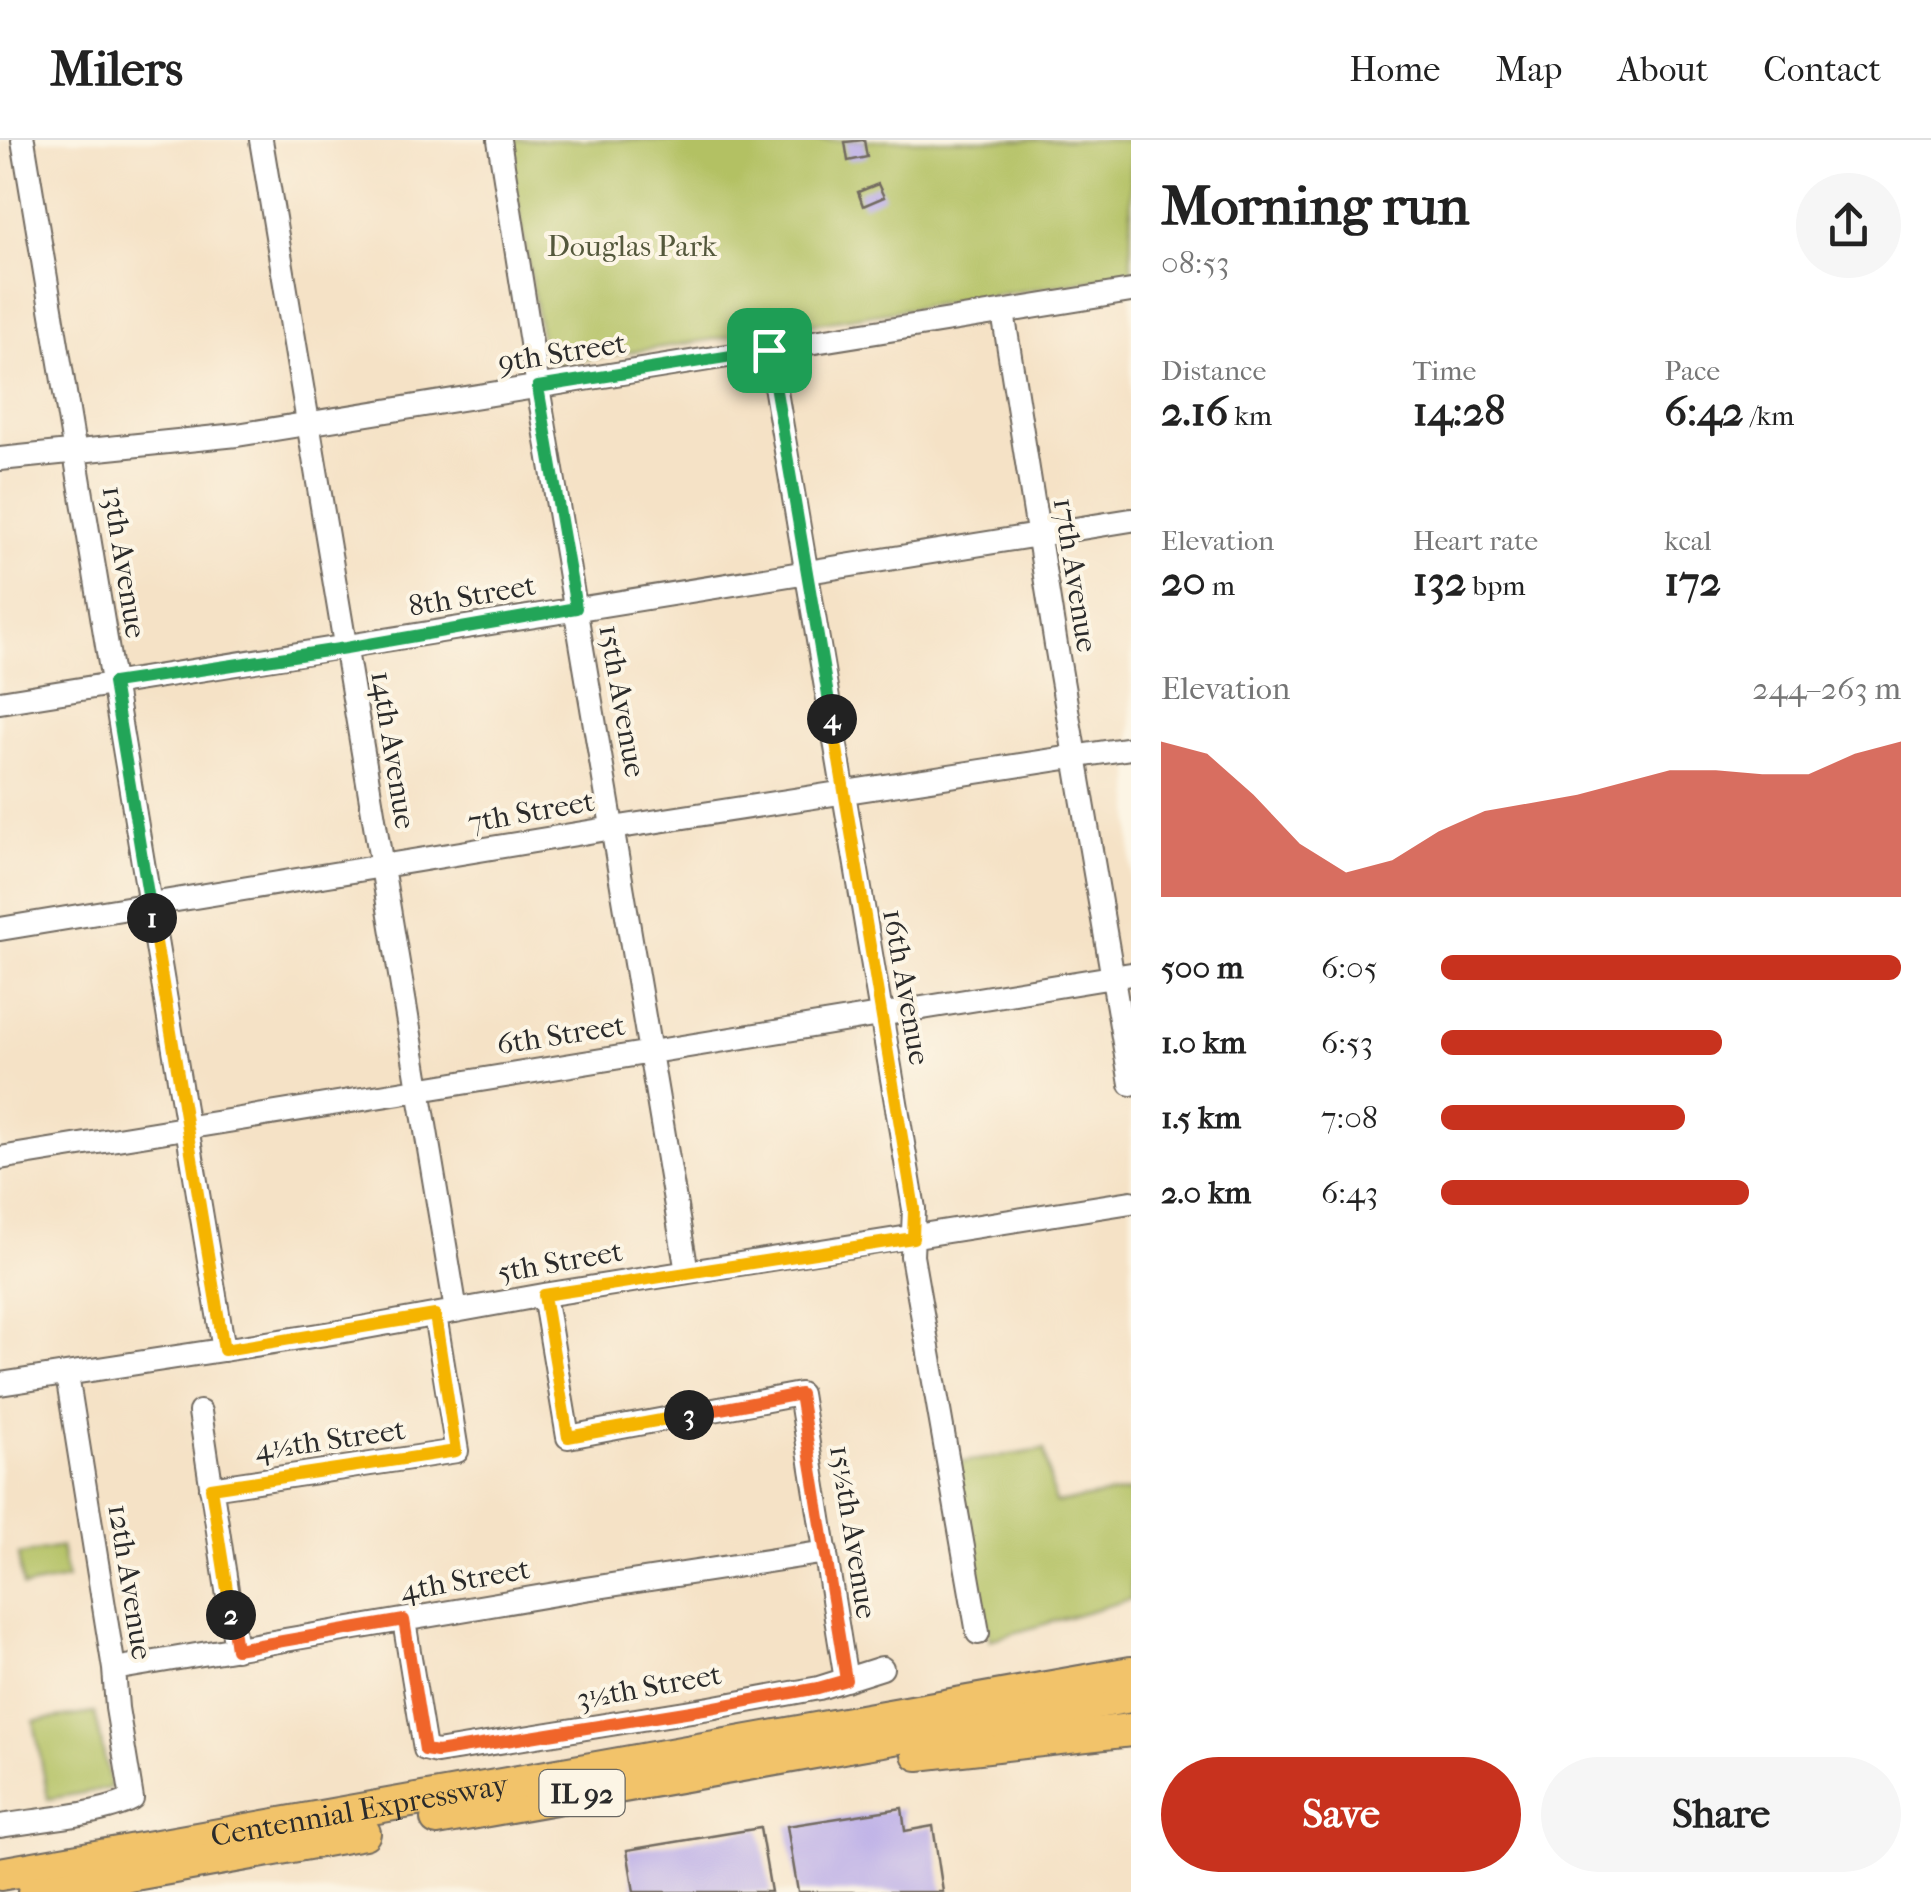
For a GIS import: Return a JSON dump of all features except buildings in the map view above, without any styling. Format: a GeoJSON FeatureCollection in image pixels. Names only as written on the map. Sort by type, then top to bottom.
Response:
{"type":"FeatureCollection","features":[{"type":"Feature","properties":{"kind":"highway"},"geometry":{"type":"LineString","coordinates":[[900,1713],[1131,1652]]}},
{"type":"Feature","properties":{"kind":"highway","name":"Centennial Expressway"},"geometry":{"type":"LineString","coordinates":[[0,1874],[1131,1673]]}},
{"type":"Feature","properties":{"kind":"highway","name":"Centennial Expressway"},"geometry":{"type":"LineString","coordinates":[[34,1892],[1131,1696]]}},
{"type":"Feature","properties":{"kind":"highway"},"geometry":{"type":"LineString","coordinates":[[694,1774],[827,1765],[1131,1730]]}},
{"type":"Feature","properties":{"kind":"highway"},"geometry":{"type":"LineString","coordinates":[[0,1854],[232,1833]]}},
{"type":"Feature","properties":{"kind":"highway"},"geometry":{"type":"LineString","coordinates":[[60,1892],[99,1880]]}},
{"type":"Feature","properties":{"kind":"street","name":"13th Avenue"},"geometry":{"type":"LineString","coordinates":[[23,140],[224,1350]]}},
{"type":"Feature","properties":{"kind":"street","name":"14th Avenue"},"geometry":{"type":"LineString","coordinates":[[261,140],[419,1089],[446,1313],[456,1451]]}},
{"type":"Feature","properties":{"kind":"street","name":"15th Avenue"},"geometry":{"type":"LineString","coordinates":[[499,140],[686,1272]]}},
{"type":"Feature","properties":{"kind":"street","name":"9th Street"},"geometry":{"type":"LineString","coordinates":[[0,459],[190,441],[307,424],[1131,290]]}},
{"type":"Feature","properties":{"kind":"street","name":"17th Avenue"},"geometry":{"type":"LineString","coordinates":[[1003,312],[1076,757],[1122,975],[1131,1084]]}},
{"type":"Feature","properties":{"kind":"street","name":"16th Avenue"},"geometry":{"type":"LineString","coordinates":[[769,350],[914,1209],[912,1256],[978,1634]]}},
{"type":"Feature","properties":{"kind":"street","name":"8th Street"},"geometry":{"type":"LineString","coordinates":[[0,702],[1131,520]]}},
{"type":"Feature","properties":{"kind":"street","name":"7th Street"},"geometry":{"type":"LineString","coordinates":[[0,929],[1131,748]]}},
{"type":"Feature","properties":{"kind":"street","name":"6th Street"},"geometry":{"type":"LineString","coordinates":[[0,1158],[1122,975]]}},
{"type":"Feature","properties":{"kind":"street","name":"5th Street"},"geometry":{"type":"LineString","coordinates":[[0,1384],[1131,1202]]}},
{"type":"Feature","properties":{"kind":"street","name":"15½th Avenue"},"geometry":{"type":"LineString","coordinates":[[544,1295],[568,1437],[800,1394],[846,1680]]}},
{"type":"Feature","properties":{"kind":"street","name":"12th Avenue"},"geometry":{"type":"LineString","coordinates":[[0,1826],[123,1804],[132,1799],[67,1374]]}},
{"type":"Feature","properties":{"kind":"street"},"geometry":{"type":"LineString","coordinates":[[200,1412],[236,1649]]}},
{"type":"Feature","properties":{"kind":"street","name":"4½th Street"},"geometry":{"type":"LineString","coordinates":[[211,1488],[456,1451]]}},
{"type":"Feature","properties":{"kind":"street","name":"4th Street"},"geometry":{"type":"LineString","coordinates":[[114,1668],[826,1552]]}},
{"type":"Feature","properties":{"kind":"street","name":"3½th Street"},"geometry":{"type":"LineString","coordinates":[[404,1620],[425,1750],[437,1752],[818,1688],[882,1668]]}},
{"type":"Feature","properties":{"kind":"green space","name":"Douglas Park"},"geometry":{"type":"Polygon","coordinates":[[[507,140],[1131,140],[1131,274],[555,364],[543,350],[507,140]]]}},
{"type":"Feature","properties":{"kind":"green space"},"geometry":{"type":"Polygon","coordinates":[[[1044,1450],[1055,1503],[1131,1491],[1131,1599],[990,1640],[956,1463],[1044,1450]]]}},
{"type":"Feature","properties":{"kind":"green space"},"geometry":{"type":"Polygon","coordinates":[[[61,1547],[67,1579],[23,1587],[18,1555],[61,1547]]]}},
{"type":"Feature","properties":{"kind":"green space"},"geometry":{"type":"Polygon","coordinates":[[[95,1713],[111,1788],[48,1799],[34,1721],[95,1713]]]}},
{"type":"Feature","properties":{"kind":"route"},"geometry":{"type":"LineString","coordinates":[[769,350],[914,1209],[913,1238],[544,1295],[568,1437],[800,1394],[846,1680],[710,1708],[437,1752],[425,1750],[404,1620],[236,1649],[211,1488],[456,1451],[435,1315],[224,1350],[113,683],[576,608],[538,387],[769,350]]}}]}
